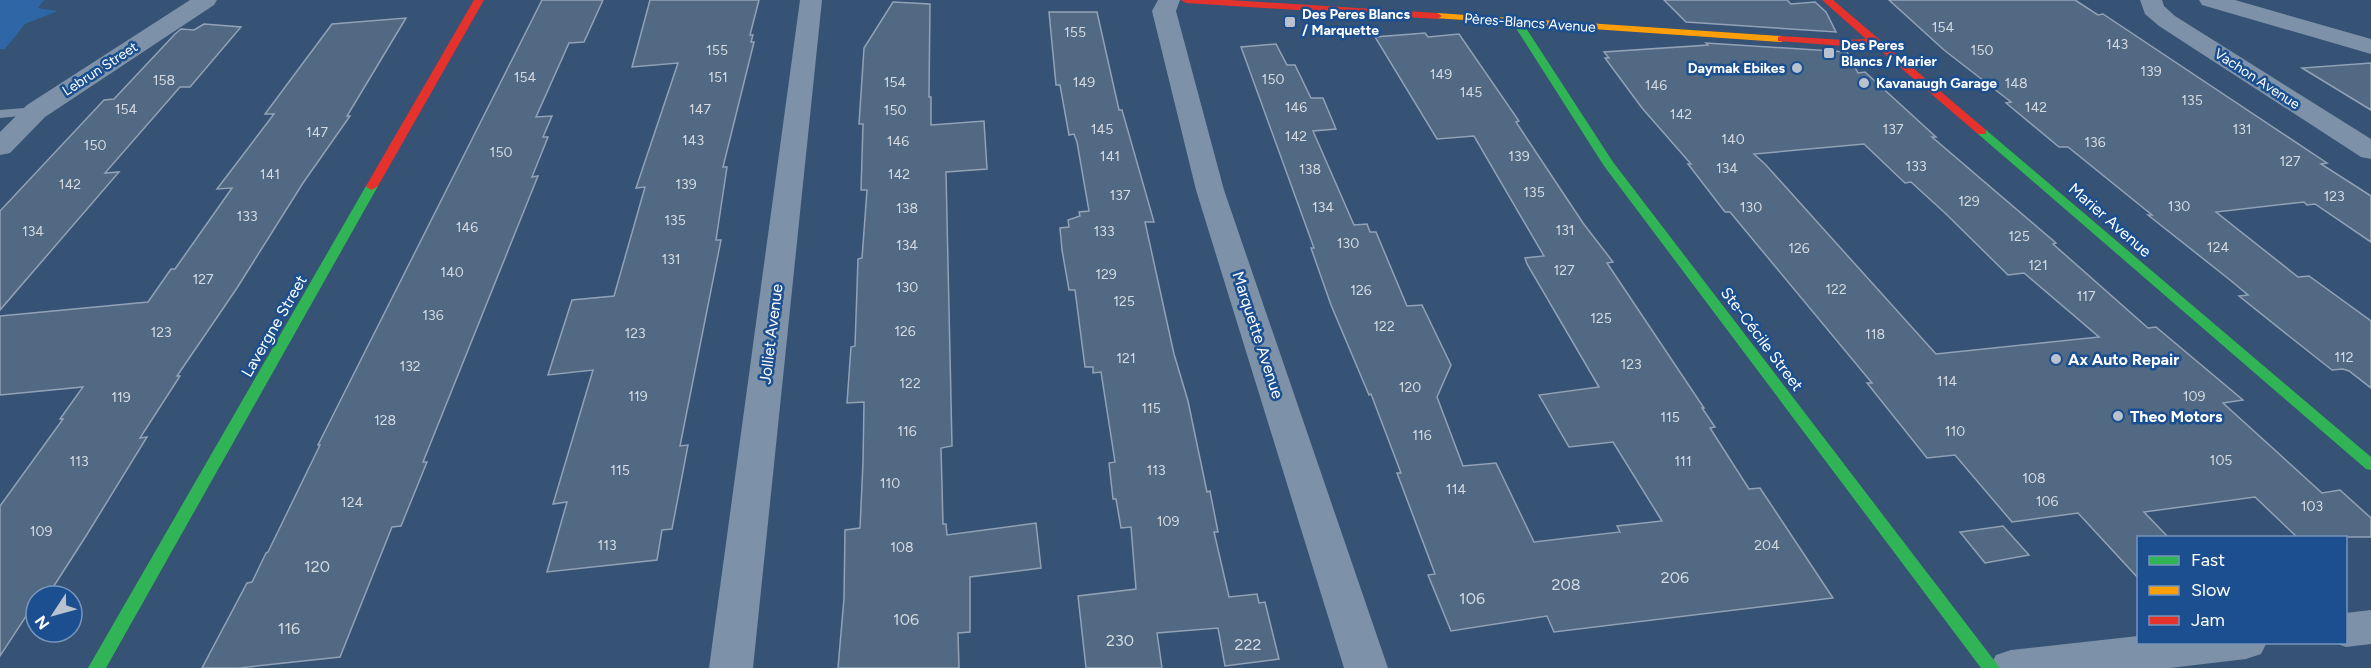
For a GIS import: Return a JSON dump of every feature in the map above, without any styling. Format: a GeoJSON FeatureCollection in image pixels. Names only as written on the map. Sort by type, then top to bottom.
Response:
{"type":"FeatureCollection","features":[{"type":"Feature","properties":{"kind":"street","name":"Lebrun Street"},"geometry":{"type":"LineString","coordinates":[[0,147],[36,111],[206,0]]}},
{"type":"Feature","properties":{"kind":"street","name":"Lavergne Street"},"geometry":{"type":"LineString","coordinates":[[97,668],[479,0]]}},
{"type":"Feature","properties":{"kind":"street","name":"Jolliet Avenue"},"geometry":{"type":"LineString","coordinates":[[730,668],[811,0]]}},
{"type":"Feature","properties":{"kind":"street","name":"Marquette Avenue"},"geometry":{"type":"LineString","coordinates":[[1168,0],[1164,11],[1210,190],[1366,668]]}},
{"type":"Feature","properties":{"kind":"street","name":"Pères-Blancs Avenue"},"geometry":{"type":"LineString","coordinates":[[1186,0],[1844,43],[1875,41]]}},
{"type":"Feature","properties":{"kind":"street","name":"Marier Avenue"},"geometry":{"type":"LineString","coordinates":[[1827,0],[2371,465]]}},
{"type":"Feature","properties":{"kind":"street","name":"Vachon Avenue"},"geometry":{"type":"LineString","coordinates":[[2151,0],[2153,9],[2167,21],[2371,151]]}},
{"type":"Feature","properties":{"kind":"street"},"geometry":{"type":"LineString","coordinates":[[2210,0],[2371,47]]}},
{"type":"Feature","properties":{"kind":"street","name":"Ste-Cécile Street"},"geometry":{"type":"LineString","coordinates":[[1517,22],[1608,164],[1991,668]]}},
{"type":"Feature","properties":{"kind":"street"},"geometry":{"type":"LineString","coordinates":[[2347,630],[2371,627]]}},
{"type":"Feature","properties":{"kind":"street"},"geometry":{"type":"LineString","coordinates":[[2011,668],[2228,644]]}},
{"type":"Feature","properties":{"kind":"lane"},"geometry":{"type":"LineString","coordinates":[[0,114],[36,111]]}},
{"type":"Feature","properties":{"kind":"shaded area"},"geometry":{"type":"Polygon","coordinates":[[[0,0],[44,0],[38,8],[58,11],[25,24],[5,49],[0,49],[0,0]]]}},
{"type":"Feature","properties":{"kind":"building"},"geometry":{"type":"Polygon","coordinates":[[[542,0],[603,0],[584,42],[569,43],[536,117],[552,116],[543,137],[548,137],[532,177],[538,176],[423,462],[427,462],[401,526],[392,527],[340,657],[239,668],[202,668],[247,583],[252,582],[268,552],[320,445],[318,445],[542,0]]]}},
{"type":"Feature","properties":{"kind":"building"},"geometry":{"type":"Polygon","coordinates":[[[650,0],[759,0],[750,35],[753,35],[751,42],[754,42],[723,167],[727,167],[716,240],[721,240],[680,446],[688,445],[672,529],[662,530],[657,560],[547,572],[567,502],[553,504],[593,370],[548,375],[572,300],[614,296],[645,187],[636,188],[678,63],[632,67],[650,0]]]}},
{"type":"Feature","properties":{"kind":"building"},"geometry":{"type":"Polygon","coordinates":[[[1664,0],[1787,0],[1791,4],[1815,2],[1826,12],[1836,32],[1686,22],[1664,0]]]}},
{"type":"Feature","properties":{"kind":"building"},"geometry":{"type":"Polygon","coordinates":[[[1889,0],[2075,0],[2098,15],[2103,14],[2327,163],[2321,164],[2371,196],[2371,242],[2315,204],[2307,205],[2304,202],[2216,212],[2298,277],[2309,276],[2371,321],[2371,388],[2349,371],[2332,370],[2239,296],[2248,295],[2068,147],[2059,147],[2006,103],[2011,102],[1944,50],[1889,0]]]}},
{"type":"Feature","properties":{"kind":"building"},"geometry":{"type":"Polygon","coordinates":[[[893,2],[930,4],[931,125],[984,121],[987,169],[946,172],[952,446],[941,448],[943,524],[946,524],[947,535],[1036,523],[1041,568],[970,577],[970,632],[958,633],[959,668],[838,668],[844,598],[845,530],[860,528],[863,462],[864,402],[847,403],[851,347],[855,346],[858,259],[862,258],[867,190],[861,190],[863,124],[859,124],[864,48],[893,2]]]}},
{"type":"Feature","properties":{"kind":"building"},"geometry":{"type":"Polygon","coordinates":[[[1049,12],[1097,12],[1119,110],[1122,110],[1154,222],[1145,222],[1174,354],[1188,401],[1207,492],[1210,491],[1218,532],[1214,532],[1229,597],[1257,594],[1259,603],[1265,602],[1279,659],[1225,666],[1218,628],[1157,633],[1162,668],[1086,668],[1078,596],[1136,589],[1131,527],[1121,528],[1116,499],[1113,499],[1109,463],[1115,462],[1101,372],[1093,373],[1093,367],[1085,367],[1075,290],[1069,290],[1062,250],[1060,228],[1069,227],[1068,220],[1080,216],[1079,212],[1089,211],[1077,142],[1074,134],[1069,135],[1060,85],[1056,85],[1049,12]]]}},
{"type":"Feature","properties":{"kind":"building"},"geometry":{"type":"Polygon","coordinates":[[[406,18],[347,116],[350,116],[303,183],[237,288],[177,376],[180,376],[140,438],[147,437],[55,584],[24,584],[24,619],[0,656],[0,506],[63,419],[60,419],[83,387],[0,395],[0,316],[148,302],[171,269],[175,269],[232,188],[217,189],[274,114],[265,114],[332,24],[406,18]]]}},
{"type":"Feature","properties":{"kind":"building"},"geometry":{"type":"Polygon","coordinates":[[[204,24],[241,27],[190,87],[180,87],[105,173],[119,172],[0,310],[0,211],[104,100],[114,99],[175,34],[181,29],[194,30],[204,24]]]}},
{"type":"Feature","properties":{"kind":"building"},"geometry":{"type":"Polygon","coordinates":[[[1425,33],[1428,37],[1459,34],[1519,121],[1516,122],[1583,223],[1613,262],[1607,263],[1704,408],[1702,408],[1715,427],[1710,428],[1749,489],[1760,488],[1833,598],[1554,632],[1547,616],[1451,631],[1428,575],[1435,574],[1397,473],[1401,473],[1371,394],[1369,395],[1331,305],[1311,248],[1314,248],[1241,47],[1276,44],[1287,65],[1295,65],[1311,98],[1323,98],[1336,129],[1313,131],[1354,225],[1367,224],[1370,232],[1376,232],[1407,306],[1422,305],[1451,365],[1437,397],[1463,466],[1496,463],[1534,542],[1620,532],[1617,526],[1662,521],[1613,442],[1569,447],[1539,395],[1599,387],[1527,264],[1525,258],[1544,256],[1474,136],[1437,139],[1375,37],[1425,33]]]}},
{"type":"Feature","properties":{"kind":"building"},"geometry":{"type":"Polygon","coordinates":[[[1706,43],[1847,52],[1858,73],[1865,72],[1936,137],[1932,137],[2056,243],[2053,244],[2148,328],[2156,327],[2243,400],[2223,403],[2322,493],[2340,490],[2371,518],[2371,537],[2296,536],[2255,497],[2144,512],[2167,536],[2137,536],[2137,577],[2078,513],[2012,522],[1955,455],[1927,458],[1867,383],[1872,383],[1730,212],[1725,212],[1688,164],[1691,164],[1642,108],[1605,58],[1609,58],[1604,52],[1708,45],[1706,43]],[[1864,144],[1754,154],[1936,354],[2099,337],[2024,273],[2008,275],[1911,182],[1905,183],[1864,144]]]}},
{"type":"Feature","properties":{"kind":"building"},"geometry":{"type":"Polygon","coordinates":[[[2371,63],[2371,110],[2302,68],[2371,63]]]}},
{"type":"Feature","properties":{"kind":"building"},"geometry":{"type":"Polygon","coordinates":[[[2003,526],[2029,555],[1985,563],[1960,532],[2003,526]]]}},
{"type":"Feature","properties":{"kind":"traffic: fast"},"geometry":{"type":"LineString","coordinates":[[1517,22],[1608,164],[1991,668]]}},
{"type":"Feature","properties":{"kind":"traffic: fast"},"geometry":{"type":"LineString","coordinates":[[1982,132],[2371,465]]}},
{"type":"Feature","properties":{"kind":"traffic: fast"},"geometry":{"type":"LineString","coordinates":[[97,668],[372,186]]}},
{"type":"Feature","properties":{"kind":"traffic: slow"},"geometry":{"type":"LineString","coordinates":[[1437,16],[1781,39]]}},
{"type":"Feature","properties":{"kind":"traffic: jam"},"geometry":{"type":"LineString","coordinates":[[372,186],[479,0]]}},
{"type":"Feature","properties":{"kind":"traffic: jam"},"geometry":{"type":"LineString","coordinates":[[1186,0],[1437,16]]}},
{"type":"Feature","properties":{"kind":"traffic: jam"},"geometry":{"type":"LineString","coordinates":[[1827,0],[1982,132]]}},
{"type":"Feature","properties":{"kind":"traffic: jam"},"geometry":{"type":"LineString","coordinates":[[1781,39],[1844,43],[1875,41]]}},
{"type":"Feature","properties":{"kind":"place","name":"Des Peres Blancs / Marquette"},"geometry":{"type":"Point","coordinates":[1290,22]}},
{"type":"Feature","properties":{"kind":"place","name":"Des Peres Blancs / Marier"},"geometry":{"type":"Point","coordinates":[1829,53]}},
{"type":"Feature","properties":{"kind":"place","name":"Daymak Ebikes"},"geometry":{"type":"Point","coordinates":[1797,68]}},
{"type":"Feature","properties":{"kind":"place","name":"Kavanaugh Garage"},"geometry":{"type":"Point","coordinates":[1864,83]}},
{"type":"Feature","properties":{"kind":"place","name":"Ax Auto Repair"},"geometry":{"type":"Point","coordinates":[2056,359]}},
{"type":"Feature","properties":{"kind":"place","name":"Theo Motors"},"geometry":{"type":"Point","coordinates":[2118,416]}}]}
